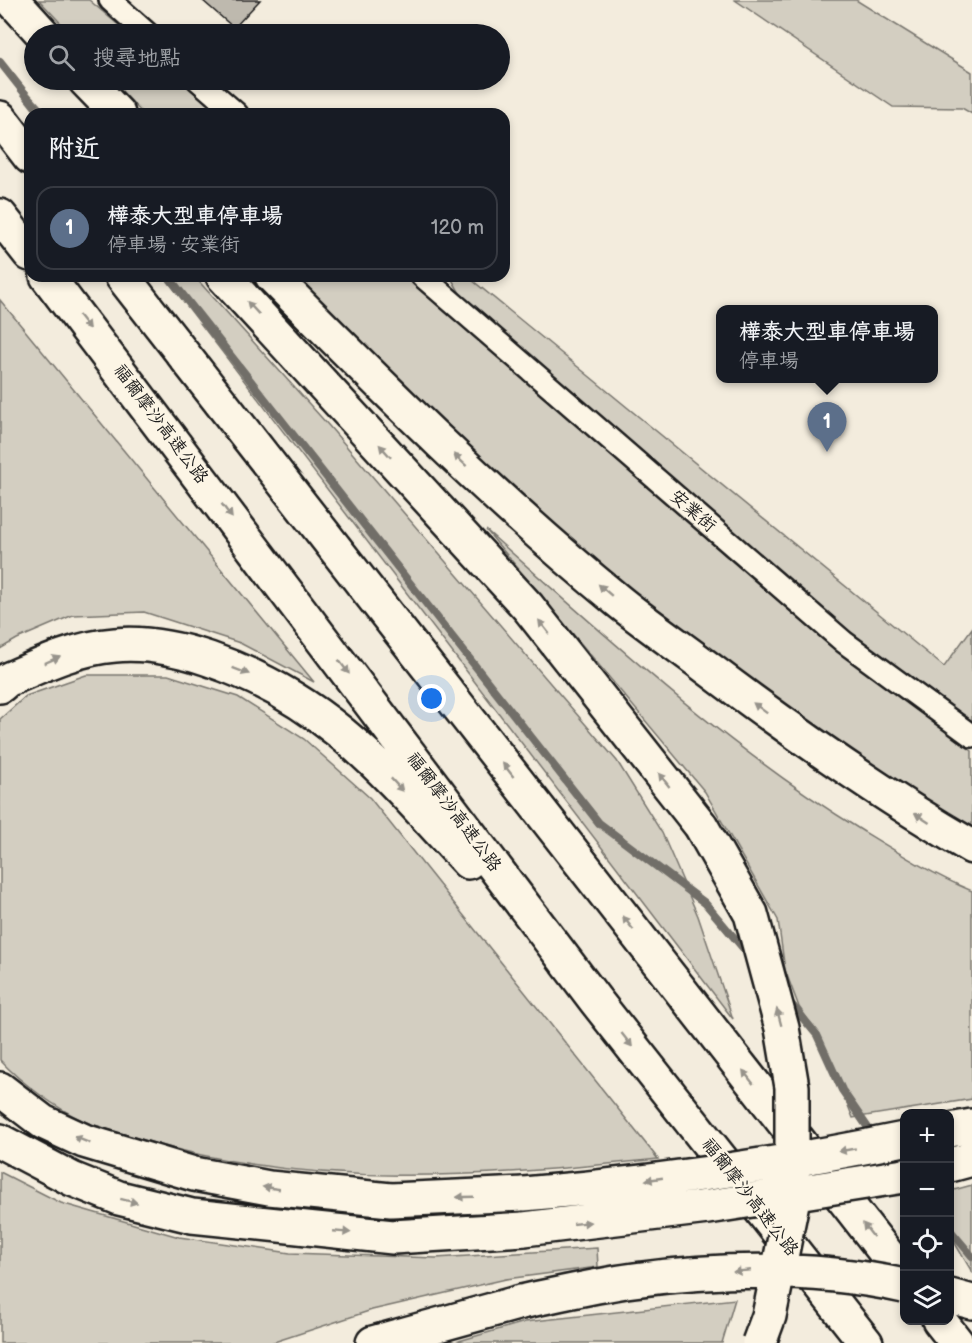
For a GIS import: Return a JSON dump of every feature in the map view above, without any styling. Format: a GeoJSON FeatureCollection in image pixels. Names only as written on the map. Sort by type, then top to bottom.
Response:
{"type":"FeatureCollection","features":[{"type":"Feature","properties":{"kind":"highway"},"geometry":{"type":"LineString","coordinates":[[79,90],[93,108]]}},
{"type":"Feature","properties":{"kind":"highway"},"geometry":{"type":"LineString","coordinates":[[95,90],[112,108]]}},
{"type":"Feature","properties":{"kind":"highway"},"geometry":{"type":"LineString","coordinates":[[0,118],[24,149]]}},
{"type":"Feature","properties":{"kind":"highway"},"geometry":{"type":"LineString","coordinates":[[0,216],[24,246]]}},
{"type":"Feature","properties":{"kind":"highway","name":"福爾摩沙高速公路"},"geometry":{"type":"LineString","coordinates":[[52,282],[596,1001],[866,1343]]}},
{"type":"Feature","properties":{"kind":"highway"},"geometry":{"type":"LineString","coordinates":[[127,282],[900,1271]]}},
{"type":"Feature","properties":{"kind":"highway"},"geometry":{"type":"LineString","coordinates":[[229,282],[528,607],[701,826],[751,914],[782,1028],[792,1087],[792,1203],[769,1316],[759,1343]]}},
{"type":"Feature","properties":{"kind":"highway"},"geometry":{"type":"LineString","coordinates":[[278,282],[368,374],[497,495],[618,601],[771,716],[923,819],[972,847]]}},
{"type":"Feature","properties":{"kind":"highway"},"geometry":{"type":"LineString","coordinates":[[0,686],[7,680],[65,655],[115,645],[175,648],[246,672],[319,713],[372,758],[596,1001]]}},
{"type":"Feature","properties":{"kind":"highway"},"geometry":{"type":"LineString","coordinates":[[0,1089],[43,1122],[84,1141],[204,1176],[269,1188],[391,1200],[586,1189],[848,1151],[900,1140]]}},
{"type":"Feature","properties":{"kind":"highway"},"geometry":{"type":"LineString","coordinates":[[954,1129],[972,1126]]}},
{"type":"Feature","properties":{"kind":"highway"},"geometry":{"type":"LineString","coordinates":[[0,1141],[63,1175],[119,1198],[192,1216],[393,1236],[524,1229],[708,1206],[900,1177]]}},
{"type":"Feature","properties":{"kind":"highway"},"geometry":{"type":"LineString","coordinates":[[954,1164],[972,1159]]}},
{"type":"Feature","properties":{"kind":"highway"},"geometry":{"type":"LineString","coordinates":[[373,1343],[521,1302],[634,1280],[758,1269],[863,1277],[900,1285]]}},
{"type":"Feature","properties":{"kind":"highway"},"geometry":{"type":"LineString","coordinates":[[954,1297],[972,1302]]}},
{"type":"Feature","properties":{"kind":"highway"},"geometry":{"type":"LineString","coordinates":[[943,1325],[957,1343]]}},
{"type":"Feature","properties":{"kind":"street"},"geometry":{"type":"LineString","coordinates":[[110,0],[137,24]]}},
{"type":"Feature","properties":{"kind":"street"},"geometry":{"type":"LineString","coordinates":[[209,90],[230,108]]}},
{"type":"Feature","properties":{"kind":"street","name":"安業街"},"geometry":{"type":"LineString","coordinates":[[429,282],[844,642],[972,736]]}},
{"type":"Feature","properties":{"kind":"shaded area"},"geometry":{"type":"Polygon","coordinates":[[[39,0],[89,0],[117,24],[62,24],[39,0]]]}},
{"type":"Feature","properties":{"kind":"shaded area"},"geometry":{"type":"Polygon","coordinates":[[[735,0],[856,0],[972,72],[972,114],[962,108],[893,107],[735,0]]]}},
{"type":"Feature","properties":{"kind":"shaded area"},"geometry":{"type":"Polygon","coordinates":[[[0,61],[43,108],[35,108],[0,61]]]}},
{"type":"Feature","properties":{"kind":"shaded area"},"geometry":{"type":"Polygon","coordinates":[[[121,90],[192,90],[213,108],[138,108],[121,90]]]}},
{"type":"Feature","properties":{"kind":"shaded area"},"geometry":{"type":"Polygon","coordinates":[[[169,282],[199,282],[329,426],[617,761],[662,833],[698,916],[733,1019],[169,282]]]}},
{"type":"Feature","properties":{"kind":"shaded area"},"geometry":{"type":"Polygon","coordinates":[[[296,282],[412,282],[829,645],[972,751],[972,840],[629,599],[374,368],[296,282]]]}},
{"type":"Feature","properties":{"kind":"shaded area"},"geometry":{"type":"Polygon","coordinates":[[[453,282],[474,282],[944,667],[972,628],[972,721],[836,622],[461,295],[453,282]]]}},
{"type":"Feature","properties":{"kind":"shaded area"},"geometry":{"type":"Polygon","coordinates":[[[0,300],[314,682],[240,643],[144,612],[73,615],[17,639],[0,649],[0,300]]]}},
{"type":"Feature","properties":{"kind":"shaded area"},"geometry":{"type":"Polygon","coordinates":[[[486,530],[667,688],[761,763],[874,838],[929,870],[972,891],[972,1099],[853,1118],[820,1036],[799,1007],[785,970],[778,920],[705,792],[486,530]]]}},
{"type":"Feature","properties":{"kind":"shaded area"},"geometry":{"type":"Polygon","coordinates":[[[86,675],[168,675],[238,697],[304,739],[370,798],[658,1159],[528,1171],[463,1174],[332,1173],[268,1167],[203,1156],[84,1121],[39,1094],[18,1077],[0,1060],[0,719],[26,696],[86,675]]]}},
{"type":"Feature","properties":{"kind":"shaded area"},"geometry":{"type":"Polygon","coordinates":[[[0,1172],[61,1203],[179,1237],[290,1253],[436,1258],[597,1248],[598,1267],[506,1279],[372,1310],[271,1343],[0,1343],[0,1172]]]}},
{"type":"Feature","properties":{"kind":"shaded area"},"geometry":{"type":"Polygon","coordinates":[[[972,1185],[972,1272],[954,1242],[954,1190],[972,1185]]]}},
{"type":"Feature","properties":{"kind":"shaded area"},"geometry":{"type":"Polygon","coordinates":[[[735,1299],[722,1343],[452,1343],[525,1322],[735,1299]]]}},
{"type":"Feature","properties":{"kind":"building"},"geometry":{"type":"Polygon","coordinates":[[[202,0],[260,0],[238,24],[229,24],[202,0]]]}},
{"type":"Feature","properties":{"kind":"waterway"},"geometry":{"type":"LineString","coordinates":[[0,62],[36,108]]}},
{"type":"Feature","properties":{"kind":"waterway"},"geometry":{"type":"LineString","coordinates":[[173,282],[599,823],[705,903],[748,954]]}},
{"type":"Feature","properties":{"kind":"waterway"},"geometry":{"type":"LineString","coordinates":[[787,999],[817,1035],[842,1090],[873,1135]]}},
{"type":"Feature","properties":{"kind":"waterway"},"geometry":{"type":"LineString","coordinates":[[954,1235],[972,1256]]}},
{"type":"Feature","properties":{"kind":"place","name":"樺泰大型車停車場"},"geometry":{"type":"Point","coordinates":[827,452]}}]}
